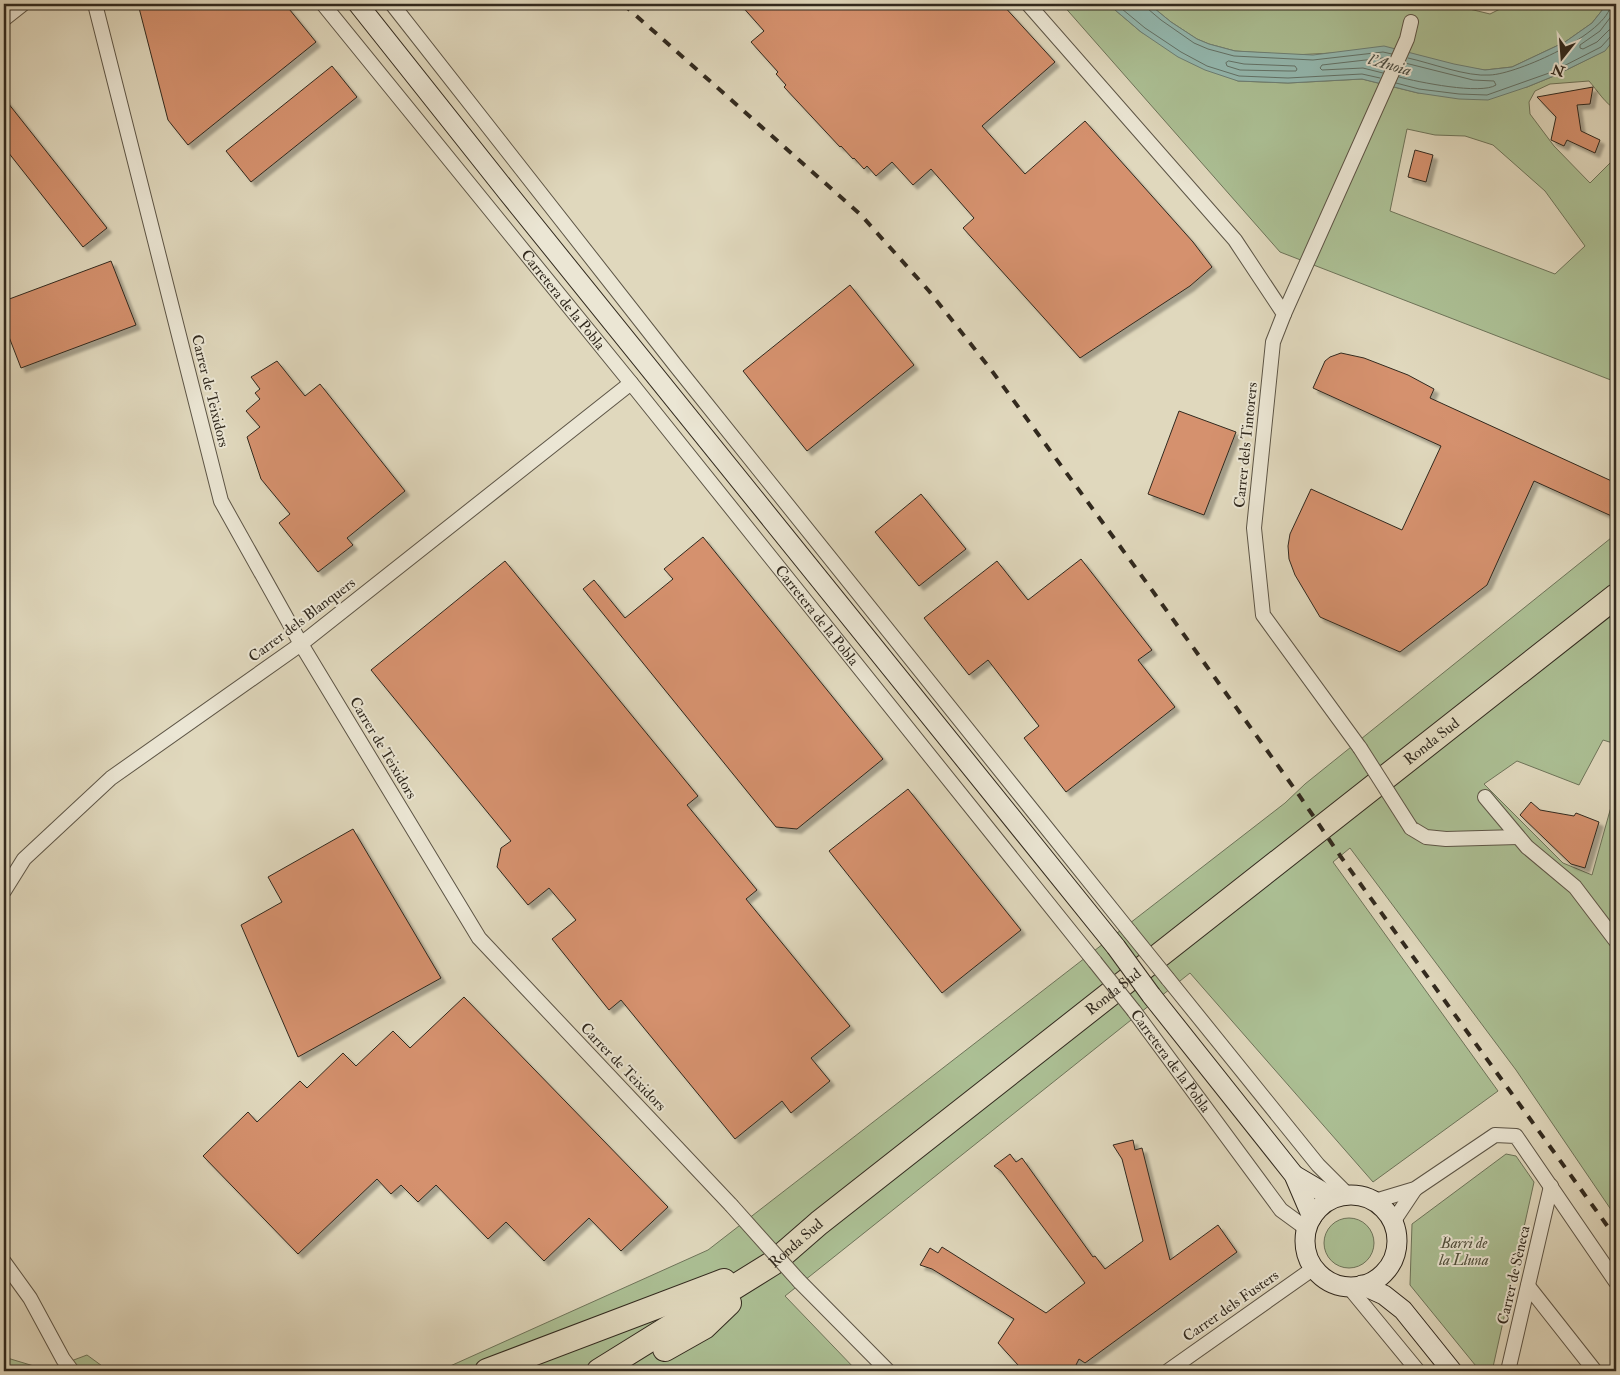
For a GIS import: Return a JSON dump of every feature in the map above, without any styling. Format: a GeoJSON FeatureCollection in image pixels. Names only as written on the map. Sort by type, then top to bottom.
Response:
{"type":"FeatureCollection","features":[{"type":"Feature","properties":{"kind":"highway","name":"Ronda Sud"},"geometry":{"type":"LineString","coordinates":[[599,1371],[773,1263],[826,1217],[1616,596]]}},
{"type":"Feature","properties":{"kind":"highway"},"geometry":{"type":"LineString","coordinates":[[487,1371],[773,1263]]}},
{"type":"Feature","properties":{"kind":"highway"},"geometry":{"type":"LineString","coordinates":[[626,1371],[704,1326],[773,1263]]}},
{"type":"Feature","properties":{"kind":"street"},"geometry":{"type":"LineString","coordinates":[[4,19],[23,4]]}},
{"type":"Feature","properties":{"kind":"street","name":"Carrer de Teixidors"},"geometry":{"type":"LineString","coordinates":[[95,4],[221,501],[301,644],[479,938],[731,1205],[799,1281],[888,1371]]}},
{"type":"Feature","properties":{"kind":"street","name":"Carretera de la Pobla"},"geometry":{"type":"LineString","coordinates":[[323,4],[631,383],[1134,1011],[1281,1210],[1309,1223]]}},
{"type":"Feature","properties":{"kind":"street","name":"Carretera de la Pobla"},"geometry":{"type":"LineString","coordinates":[[358,4],[508,194],[1116,947],[1294,1175],[1309,1223]]}},
{"type":"Feature","properties":{"kind":"street"},"geometry":{"type":"LineString","coordinates":[[392,4],[682,374],[1318,1165],[1340,1197]]}},
{"type":"Feature","properties":{"kind":"street"},"geometry":{"type":"LineString","coordinates":[[1028,4],[1235,240],[1284,314]]}},
{"type":"Feature","properties":{"kind":"street","name":"Carrer dels Tintorers"},"geometry":{"type":"LineString","coordinates":[[1411,22],[1406,39],[1273,342],[1254,528],[1263,614],[1360,748],[1411,828],[1426,837],[1446,840],[1518,837]]}},
{"type":"Feature","properties":{"kind":"street","name":"Carrer dels Blanquers"},"geometry":{"type":"LineString","coordinates":[[4,891],[24,859],[111,778],[301,644],[631,383]]}},
{"type":"Feature","properties":{"kind":"street"},"geometry":{"type":"LineString","coordinates":[[1485,797],[1527,847],[1576,887],[1616,941]]}},
{"type":"Feature","properties":{"kind":"street"},"geometry":{"type":"LineString","coordinates":[[1375,1201],[1415,1189],[1495,1135],[1516,1136],[1616,1282]]}},
{"type":"Feature","properties":{"kind":"street","name":"Carretera de la Pobla"},"geometry":{"type":"LineString","coordinates":[[1294,1175],[1340,1197]]}},
{"type":"Feature","properties":{"kind":"street","name":"Carrer de Sèneca"},"geometry":{"type":"LineString","coordinates":[[1508,1371],[1551,1186]]}},
{"type":"Feature","properties":{"kind":"street"},"geometry":{"type":"LineString","coordinates":[[1393,1222],[1415,1189]]}},
{"type":"Feature","properties":{"kind":"street"},"geometry":{"type":"LineString","coordinates":[[1355,1286],[1374,1280],[1385,1272],[1393,1260],[1397,1248],[1397,1234],[1386,1210],[1375,1201],[1362,1196],[1340,1197],[1321,1206],[1309,1223],[1305,1242],[1308,1256],[1314,1268],[1329,1280],[1355,1286],[1384,1296],[1403,1310],[1452,1371]]}},
{"type":"Feature","properties":{"kind":"street"},"geometry":{"type":"LineString","coordinates":[[1393,1260],[1395,1286],[1403,1310]]}},
{"type":"Feature","properties":{"kind":"street"},"geometry":{"type":"LineString","coordinates":[[4,1262],[30,1298],[63,1365],[72,1371]]}},
{"type":"Feature","properties":{"kind":"street","name":"Carrer dels Fusters"},"geometry":{"type":"LineString","coordinates":[[1168,1371],[1314,1268]]}},
{"type":"Feature","properties":{"kind":"street"},"geometry":{"type":"LineString","coordinates":[[1355,1286],[1418,1371]]}},
{"type":"Feature","properties":{"kind":"street"},"geometry":{"type":"LineString","coordinates":[[1528,1286],[1595,1371]]}},
{"type":"Feature","properties":{"kind":"green space"},"geometry":{"type":"Polygon","coordinates":[[[1062,4],[1108,4],[1141,32],[1238,81],[1288,83],[1362,79],[1418,93],[1527,87],[1604,51],[1616,37],[1616,109],[1605,101],[1589,81],[1550,84],[1535,91],[1529,102],[1530,114],[1554,146],[1590,183],[1616,157],[1616,382],[1280,252],[1062,4]],[[1407,129],[1390,211],[1555,274],[1585,246],[1545,191],[1493,145],[1465,136],[1435,135],[1407,129]]]}},
{"type":"Feature","properties":{"kind":"green space"},"geometry":{"type":"Polygon","coordinates":[[[1149,4],[1449,4],[1490,14],[1510,4],[1607,4],[1592,23],[1565,42],[1512,67],[1485,70],[1333,53],[1293,55],[1235,51],[1197,39],[1171,22],[1149,4]]]}},
{"type":"Feature","properties":{"kind":"green space"},"geometry":{"type":"Polygon","coordinates":[[[1616,534],[1616,744],[1603,740],[1579,785],[1517,761],[1484,784],[1563,863],[1592,875],[1616,789],[1616,1217],[1516,1070],[1350,848],[1333,862],[1498,1091],[1373,1182],[1190,973],[785,1296],[857,1371],[429,1371],[448,1367],[708,1250],[1285,803],[1305,784],[1616,534]]]}},
{"type":"Feature","properties":{"kind":"green space","name":"Barri de la Lluna"},"geometry":{"type":"Polygon","coordinates":[[[1506,1154],[1516,1156],[1534,1182],[1493,1367],[1491,1371],[1480,1371],[1410,1285],[1412,1224],[1506,1154]]]}},
{"type":"Feature","properties":{"kind":"green space"},"geometry":{"type":"Polygon","coordinates":[[[1349,1218],[1359,1220],[1367,1225],[1372,1233],[1374,1243],[1372,1253],[1367,1261],[1359,1266],[1349,1268],[1339,1266],[1331,1261],[1326,1253],[1324,1243],[1326,1233],[1331,1225],[1339,1220],[1349,1218]]]}},
{"type":"Feature","properties":{"kind":"green space"},"geometry":{"type":"Polygon","coordinates":[[[87,1355],[109,1371],[4,1371],[4,1357],[47,1370],[87,1355]]]}},
{"type":"Feature","properties":{"kind":"water","name":"l'Anoia"},"geometry":{"type":"Polygon","coordinates":[[[1108,4],[1149,4],[1171,22],[1197,39],[1235,51],[1313,55],[1384,46],[1485,70],[1512,67],[1565,42],[1592,23],[1607,4],[1616,4],[1616,37],[1605,51],[1527,87],[1488,100],[1459,99],[1418,93],[1362,79],[1288,83],[1238,81],[1205,70],[1178,57],[1141,32],[1108,4]]]}},
{"type":"Feature","properties":{"kind":"building"},"geometry":{"type":"Polygon","coordinates":[[[138,4],[285,4],[316,42],[188,145],[168,120],[138,4]]]}},
{"type":"Feature","properties":{"kind":"building"},"geometry":{"type":"Polygon","coordinates":[[[740,4],[1002,4],[1055,62],[982,126],[1025,174],[1085,121],[1193,242],[1212,267],[1190,286],[1080,358],[963,228],[974,218],[931,169],[913,185],[892,162],[876,176],[867,166],[864,169],[840,147],[784,87],[786,85],[776,74],[778,72],[751,42],[764,31],[740,4]]]}},
{"type":"Feature","properties":{"kind":"building"},"geometry":{"type":"Polygon","coordinates":[[[332,66],[357,97],[251,182],[226,151],[332,66]]]}},
{"type":"Feature","properties":{"kind":"building"},"geometry":{"type":"Polygon","coordinates":[[[1593,87],[1590,104],[1577,105],[1581,131],[1600,140],[1595,153],[1567,140],[1564,146],[1551,140],[1556,117],[1537,97],[1593,87]]]}},
{"type":"Feature","properties":{"kind":"building"},"geometry":{"type":"Polygon","coordinates":[[[4,98],[107,228],[83,247],[4,147],[4,98]]]}},
{"type":"Feature","properties":{"kind":"building"},"geometry":{"type":"Polygon","coordinates":[[[1415,150],[1433,155],[1426,182],[1408,177],[1415,150]]]}},
{"type":"Feature","properties":{"kind":"building"},"geometry":{"type":"Polygon","coordinates":[[[111,261],[136,325],[21,368],[4,324],[4,301],[111,261]]]}},
{"type":"Feature","properties":{"kind":"building"},"geometry":{"type":"Polygon","coordinates":[[[850,285],[914,365],[807,451],[743,371],[850,285]]]}},
{"type":"Feature","properties":{"kind":"building"},"geometry":{"type":"Polygon","coordinates":[[[1341,353],[1364,358],[1408,375],[1434,389],[1430,398],[1616,483],[1616,518],[1534,481],[1487,585],[1400,652],[1320,617],[1295,575],[1289,559],[1288,546],[1290,534],[1311,489],[1402,530],[1441,446],[1313,388],[1325,361],[1341,353]]]}},
{"type":"Feature","properties":{"kind":"building"},"geometry":{"type":"Polygon","coordinates":[[[277,361],[305,396],[320,384],[405,491],[347,538],[353,545],[318,572],[279,523],[290,514],[261,479],[247,437],[260,427],[246,411],[260,399],[255,393],[260,389],[251,377],[277,361]]]}},
{"type":"Feature","properties":{"kind":"building"},"geometry":{"type":"Polygon","coordinates":[[[1179,411],[1236,432],[1204,515],[1148,494],[1179,411]]]}},
{"type":"Feature","properties":{"kind":"building"},"geometry":{"type":"Polygon","coordinates":[[[921,494],[966,549],[919,586],[875,532],[921,494]]]}},
{"type":"Feature","properties":{"kind":"building"},"geometry":{"type":"Polygon","coordinates":[[[703,537],[883,759],[797,829],[776,827],[583,589],[594,580],[625,618],[673,579],[664,569],[703,537]]]}},
{"type":"Feature","properties":{"kind":"building"},"geometry":{"type":"Polygon","coordinates":[[[1081,559],[1152,650],[1138,660],[1175,707],[1066,792],[1024,738],[1039,726],[988,660],[969,675],[924,618],[997,561],[1028,600],[1081,559]]]}},
{"type":"Feature","properties":{"kind":"building"},"geometry":{"type":"Polygon","coordinates":[[[505,561],[698,796],[687,805],[757,890],[746,899],[850,1026],[811,1058],[830,1081],[791,1113],[782,1101],[735,1139],[621,1000],[609,1010],[552,939],[576,920],[549,888],[528,905],[497,867],[501,848],[511,841],[371,670],[505,561]]]}},
{"type":"Feature","properties":{"kind":"building"},"geometry":{"type":"Polygon","coordinates":[[[908,789],[1021,930],[942,993],[829,851],[908,789]]]}},
{"type":"Feature","properties":{"kind":"building"},"geometry":{"type":"Polygon","coordinates":[[[1531,802],[1540,810],[1574,816],[1576,813],[1599,822],[1585,868],[1571,864],[1520,815],[1531,802]]]}},
{"type":"Feature","properties":{"kind":"building"},"geometry":{"type":"Polygon","coordinates":[[[353,829],[441,978],[298,1057],[241,925],[282,902],[268,877],[353,829]]]}},
{"type":"Feature","properties":{"kind":"building"},"geometry":{"type":"Polygon","coordinates":[[[464,997],[668,1207],[621,1251],[589,1218],[544,1261],[506,1222],[488,1239],[436,1185],[418,1202],[401,1185],[391,1194],[377,1179],[298,1254],[203,1156],[248,1112],[257,1122],[300,1081],[307,1088],[343,1053],[356,1066],[393,1031],[410,1048],[464,997]]]}},
{"type":"Feature","properties":{"kind":"building"},"geometry":{"type":"Polygon","coordinates":[[[1133,1140],[1135,1150],[1142,1148],[1170,1260],[1218,1225],[1237,1252],[1085,1363],[1079,1359],[1073,1371],[1014,1371],[1018,1365],[998,1343],[1014,1319],[932,1269],[920,1265],[930,1248],[938,1253],[942,1247],[1046,1313],[1085,1283],[1001,1171],[994,1166],[1010,1154],[1016,1162],[1022,1158],[1093,1257],[1095,1256],[1105,1269],[1143,1241],[1122,1159],[1113,1145],[1133,1140]]]}},
{"type":"Feature","properties":{"kind":"railway"},"geometry":{"type":"LineString","coordinates":[[623,4],[861,215],[929,291],[992,371],[1149,586],[1299,795],[1341,857],[1616,1238]]}}]}
